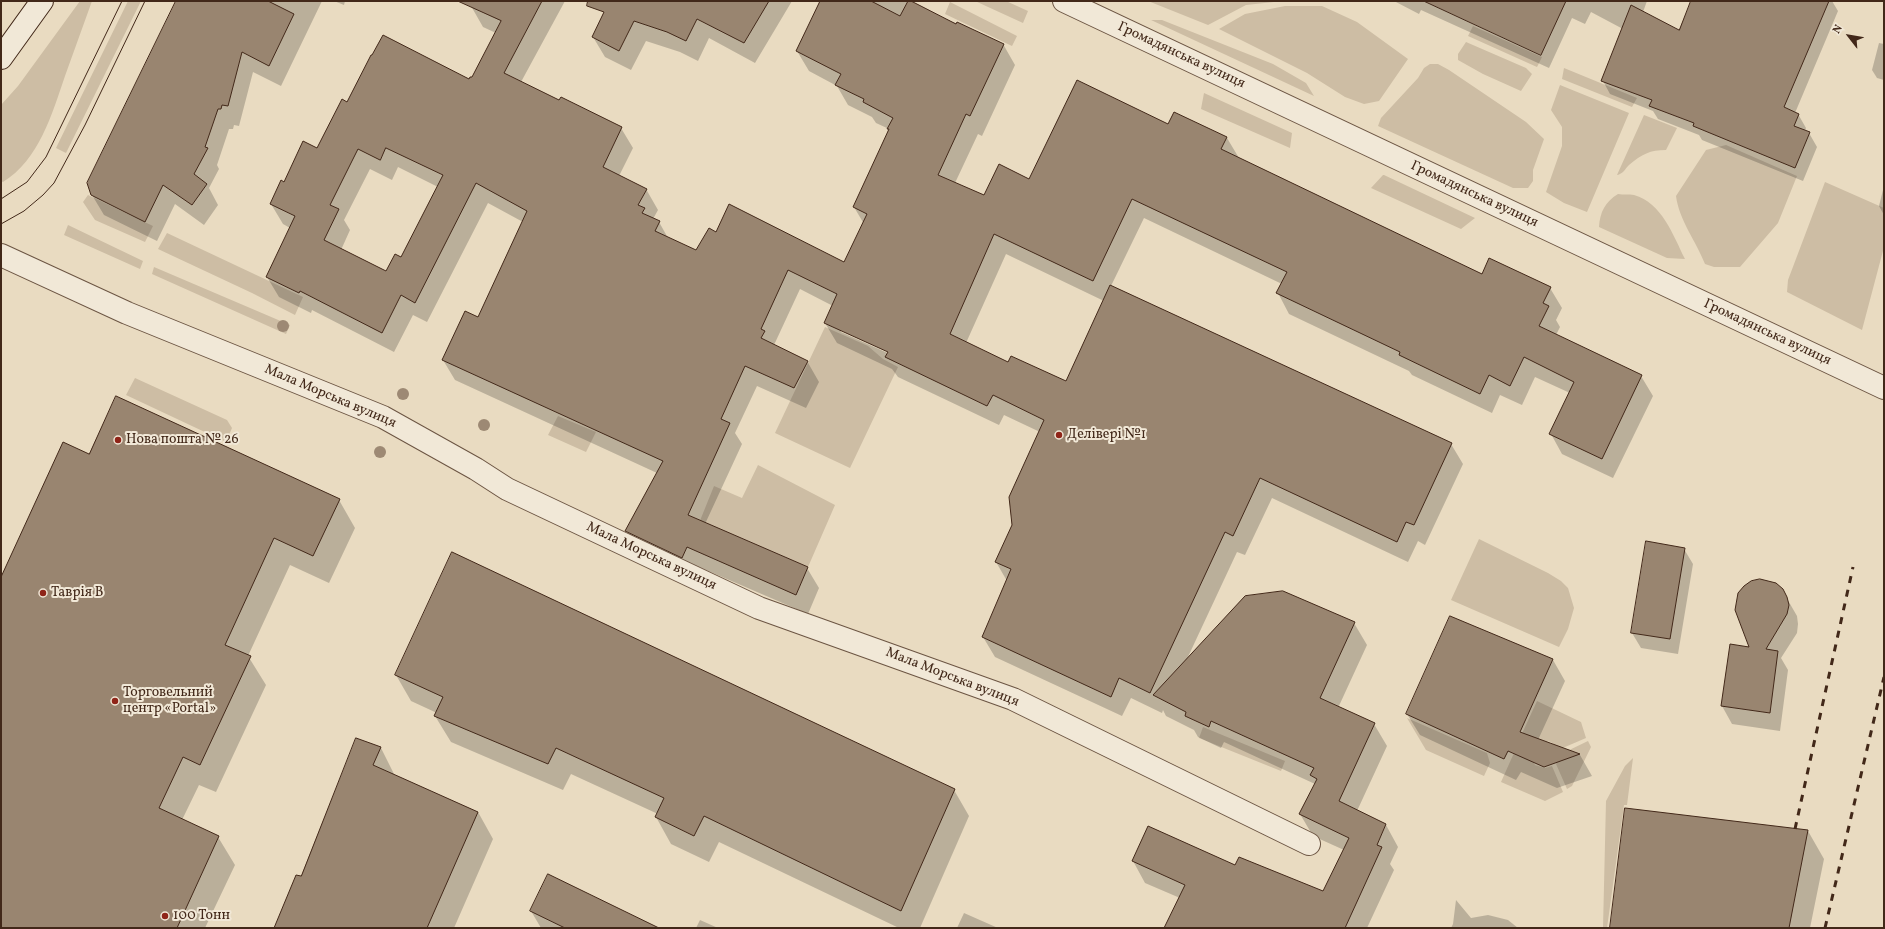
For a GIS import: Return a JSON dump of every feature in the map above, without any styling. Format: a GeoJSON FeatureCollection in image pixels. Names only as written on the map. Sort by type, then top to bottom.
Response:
{"type":"FeatureCollection","features":[{"type":"Feature","properties":{"kind":"street"},"geometry":{"type":"LineString","coordinates":[[1,58],[42,1]]}},
{"type":"Feature","properties":{"kind":"street","name":"Громадянська вулиця"},"geometry":{"type":"LineString","coordinates":[[1066,1],[1884,388]]}},
{"type":"Feature","properties":{"kind":"street","name":"Мала Морська вулиця"},"geometry":{"type":"LineString","coordinates":[[1,255],[127,313],[384,417],[476,469],[507,489],[759,608],[1013,700],[1309,844]]}},
{"type":"Feature","properties":{"kind":"shaded area"},"geometry":{"type":"Polygon","coordinates":[[[80,1],[92,1],[55,106],[43,135],[26,162],[3,182],[1,181],[1,105],[18,86],[80,1]]]}},
{"type":"Feature","properties":{"kind":"shaded area"},"geometry":{"type":"Polygon","coordinates":[[[128,1],[141,1],[66,153],[56,148],[128,1]]]}},
{"type":"Feature","properties":{"kind":"shaded area"},"geometry":{"type":"Polygon","coordinates":[[[975,1],[1006,1],[1028,11],[1023,23],[975,1]]]}},
{"type":"Feature","properties":{"kind":"shaded area"},"geometry":{"type":"Polygon","coordinates":[[[1148,1],[1283,1],[1246,5],[1208,25],[1148,1]]]}},
{"type":"Feature","properties":{"kind":"shaded area"},"geometry":{"type":"Polygon","coordinates":[[[950,2],[1017,36],[1012,46],[945,14],[950,2]]]}},
{"type":"Feature","properties":{"kind":"shaded area"},"geometry":{"type":"Polygon","coordinates":[[[1285,6],[1322,6],[1357,22],[1408,59],[1379,101],[1364,104],[1345,97],[1307,73],[1219,29],[1245,14],[1285,6]]]}},
{"type":"Feature","properties":{"kind":"shaded area"},"geometry":{"type":"Polygon","coordinates":[[[1151,20],[1162,20],[1273,64],[1306,83],[1314,96],[1151,20]]]}},
{"type":"Feature","properties":{"kind":"shaded area"},"geometry":{"type":"Polygon","coordinates":[[[1473,26],[1542,57],[1537,67],[1468,36],[1473,26]]]}},
{"type":"Feature","properties":{"kind":"shaded area"},"geometry":{"type":"Polygon","coordinates":[[[1466,42],[1526,68],[1532,74],[1521,91],[1483,74],[1458,60],[1458,54],[1466,42]]]}},
{"type":"Feature","properties":{"kind":"shaded area"},"geometry":{"type":"Polygon","coordinates":[[[1430,64],[1438,64],[1449,70],[1526,122],[1544,139],[1533,170],[1533,181],[1528,188],[1513,188],[1378,126],[1381,118],[1418,78],[1424,68],[1430,64]]]}},
{"type":"Feature","properties":{"kind":"shaded area"},"geometry":{"type":"Polygon","coordinates":[[[1564,68],[1637,98],[1632,107],[1562,79],[1564,68]]]}},
{"type":"Feature","properties":{"kind":"shaded area"},"geometry":{"type":"Polygon","coordinates":[[[1560,85],[1629,113],[1587,212],[1564,203],[1546,192],[1562,146],[1562,127],[1551,110],[1560,85]]]}},
{"type":"Feature","properties":{"kind":"shaded area"},"geometry":{"type":"Polygon","coordinates":[[[1204,93],[1292,133],[1290,148],[1201,109],[1204,93]]]}},
{"type":"Feature","properties":{"kind":"shaded area"},"geometry":{"type":"Polygon","coordinates":[[[1644,115],[1677,128],[1666,150],[1655,151],[1642,155],[1617,175],[1644,115]]]}},
{"type":"Feature","properties":{"kind":"shaded area"},"geometry":{"type":"Polygon","coordinates":[[[1726,145],[1797,176],[1778,223],[1740,267],[1714,267],[1705,264],[1684,222],[1676,196],[1706,150],[1726,145]]]}},
{"type":"Feature","properties":{"kind":"shaded area"},"geometry":{"type":"Polygon","coordinates":[[[1383,175],[1475,218],[1461,229],[1371,188],[1383,175]]]}},
{"type":"Feature","properties":{"kind":"shaded area"},"geometry":{"type":"Polygon","coordinates":[[[1825,182],[1884,208],[1884,247],[1862,330],[1787,292],[1788,280],[1825,182]]]}},
{"type":"Feature","properties":{"kind":"shaded area"},"geometry":{"type":"Polygon","coordinates":[[[1618,194],[1634,195],[1644,199],[1652,205],[1666,221],[1685,259],[1667,258],[1599,227],[1604,208],[1613,197],[1618,194]]]}},
{"type":"Feature","properties":{"kind":"shaded area"},"geometry":{"type":"Polygon","coordinates":[[[88,195],[153,226],[145,242],[95,220],[83,202],[88,195]]]}},
{"type":"Feature","properties":{"kind":"shaded area"},"geometry":{"type":"Polygon","coordinates":[[[68,225],[143,261],[140,269],[64,235],[68,225]]]}},
{"type":"Feature","properties":{"kind":"shaded area"},"geometry":{"type":"Polygon","coordinates":[[[167,233],[303,297],[295,315],[158,249],[167,233]]]}},
{"type":"Feature","properties":{"kind":"shaded area"},"geometry":{"type":"Polygon","coordinates":[[[154,267],[290,325],[286,334],[152,274],[154,267]]]}},
{"type":"Feature","properties":{"kind":"shaded area"},"geometry":{"type":"Polygon","coordinates":[[[825,327],[868,346],[883,359],[898,367],[850,468],[775,433],[825,327]]]}},
{"type":"Feature","properties":{"kind":"shaded area"},"geometry":{"type":"Polygon","coordinates":[[[135,378],[227,420],[232,428],[226,442],[126,395],[135,378]]]}},
{"type":"Feature","properties":{"kind":"shaded area"},"geometry":{"type":"Polygon","coordinates":[[[558,416],[596,432],[586,452],[548,435],[558,416]]]}},
{"type":"Feature","properties":{"kind":"shaded area"},"geometry":{"type":"Polygon","coordinates":[[[758,465],[835,505],[808,567],[729,533],[697,528],[714,486],[742,498],[758,465]]]}},
{"type":"Feature","properties":{"kind":"shaded area"},"geometry":{"type":"Polygon","coordinates":[[[1479,539],[1548,573],[1561,581],[1568,588],[1574,608],[1568,629],[1559,647],[1451,600],[1479,539]]]}},
{"type":"Feature","properties":{"kind":"shaded area"},"geometry":{"type":"Polygon","coordinates":[[[1537,701],[1581,722],[1586,738],[1558,750],[1551,742],[1534,743],[1519,740],[1537,701]]]}},
{"type":"Feature","properties":{"kind":"shaded area"},"geometry":{"type":"Polygon","coordinates":[[[1407,718],[1487,753],[1490,763],[1484,776],[1426,750],[1407,718]]]}},
{"type":"Feature","properties":{"kind":"shaded area"},"geometry":{"type":"Polygon","coordinates":[[[1203,727],[1285,761],[1281,771],[1199,738],[1203,727]]]}},
{"type":"Feature","properties":{"kind":"shaded area"},"geometry":{"type":"Polygon","coordinates":[[[1588,741],[1591,747],[1572,786],[1567,789],[1556,764],[1561,754],[1588,741]]]}},
{"type":"Feature","properties":{"kind":"shaded area"},"geometry":{"type":"Polygon","coordinates":[[[1518,744],[1530,754],[1535,765],[1545,768],[1552,766],[1563,792],[1545,801],[1501,782],[1518,744]]]}},
{"type":"Feature","properties":{"kind":"shaded area"},"geometry":{"type":"Polygon","coordinates":[[[1633,758],[1627,805],[1624,805],[1607,928],[1603,928],[1606,801],[1625,766],[1633,758]]]}},
{"type":"Feature","properties":{"kind":"building"},"geometry":{"type":"Polygon","coordinates":[[[176,1],[268,1],[294,14],[269,66],[242,52],[228,106],[222,105],[221,109],[218,109],[205,147],[208,148],[194,174],[207,184],[192,205],[163,185],[145,222],[91,195],[87,183],[176,1]]]}},
{"type":"Feature","properties":{"kind":"building"},"geometry":{"type":"Polygon","coordinates":[[[458,1],[542,1],[504,73],[559,100],[561,97],[622,127],[603,167],[647,189],[638,205],[645,208],[642,213],[660,221],[655,231],[696,250],[709,228],[716,232],[729,204],[844,262],[867,214],[853,207],[893,118],[863,102],[864,99],[835,85],[841,74],[796,51],[820,1],[871,1],[900,16],[908,1],[911,1],[956,24],[957,22],[1004,44],[970,116],[966,114],[938,175],[984,195],[999,164],[1029,179],[1077,80],[1168,124],[1174,112],[1227,137],[1221,149],[1482,274],[1489,258],[1551,287],[1543,303],[1549,306],[1539,326],[1642,375],[1602,459],[1549,434],[1574,382],[1524,357],[1510,386],[1489,375],[1480,394],[1399,355],[1400,352],[1276,293],[1287,272],[1132,199],[1093,281],[994,234],[950,334],[1008,362],[1011,356],[1066,381],[1110,285],[1452,443],[1414,525],[1406,522],[1397,542],[1260,478],[1233,536],[1225,532],[1150,693],[1119,678],[1111,697],[982,637],[1011,569],[995,562],[1012,525],[1009,497],[1044,420],[993,395],[987,406],[885,357],[888,352],[824,323],[837,294],[788,270],[761,329],[765,331],[761,338],[808,361],[794,388],[745,366],[721,419],[730,423],[688,515],[808,567],[796,595],[687,547],[682,558],[625,531],[663,461],[442,360],[465,311],[478,317],[527,211],[476,183],[415,303],[401,295],[382,333],[300,291],[299,293],[266,277],[295,216],[270,204],[281,180],[284,182],[303,141],[317,148],[342,99],[347,102],[383,35],[469,79],[472,77],[501,21],[458,1]],[[386,148],[380,160],[358,149],[330,205],[339,209],[324,240],[386,271],[395,254],[401,257],[443,175],[386,148]]]}},
{"type":"Feature","properties":{"kind":"building"},"geometry":{"type":"Polygon","coordinates":[[[588,1],[769,1],[744,43],[697,19],[686,41],[667,32],[634,21],[619,51],[592,37],[604,12],[587,6],[588,1]]]}},
{"type":"Feature","properties":{"kind":"building"},"geometry":{"type":"Polygon","coordinates":[[[1424,1],[1566,1],[1541,55],[1424,1]]]}},
{"type":"Feature","properties":{"kind":"building"},"geometry":{"type":"Polygon","coordinates":[[[1691,1],[1829,1],[1784,107],[1799,114],[1794,126],[1810,132],[1795,168],[1693,126],[1694,123],[1649,106],[1652,100],[1601,81],[1631,5],[1679,30],[1691,1]]]}},
{"type":"Feature","properties":{"kind":"building","name":"Торговельний центр «Portal»"},"geometry":{"type":"Polygon","coordinates":[[[116,396],[340,499],[313,556],[274,538],[225,645],[251,656],[200,765],[183,757],[159,808],[219,836],[177,928],[1,928],[1,577],[63,442],[89,454],[116,396]]]}},
{"type":"Feature","properties":{"kind":"building"},"geometry":{"type":"Polygon","coordinates":[[[1646,541],[1685,548],[1670,639],[1631,633],[1646,541]]]}},
{"type":"Feature","properties":{"kind":"building"},"geometry":{"type":"Polygon","coordinates":[[[452,552],[955,789],[901,911],[704,816],[694,836],[655,817],[664,798],[556,748],[548,764],[434,716],[443,697],[395,675],[452,552]]]}},
{"type":"Feature","properties":{"kind":"building"},"geometry":{"type":"Polygon","coordinates":[[[1760,579],[1776,583],[1783,589],[1789,605],[1787,614],[1766,649],[1778,651],[1770,713],[1721,706],[1730,644],[1749,647],[1735,610],[1738,593],[1751,581],[1760,579]]]}},
{"type":"Feature","properties":{"kind":"building"},"geometry":{"type":"Polygon","coordinates":[[[1283,591],[1355,622],[1320,698],[1375,723],[1339,801],[1386,824],[1377,845],[1382,847],[1345,928],[1164,928],[1185,885],[1132,861],[1148,826],[1235,865],[1239,857],[1323,891],[1349,838],[1299,814],[1317,779],[1310,775],[1314,768],[1211,721],[1209,727],[1185,716],[1186,712],[1153,695],[1245,596],[1283,591]]]}},
{"type":"Feature","properties":{"kind":"building"},"geometry":{"type":"Polygon","coordinates":[[[1450,616],[1553,659],[1520,732],[1580,754],[1544,767],[1508,751],[1504,759],[1406,714],[1450,616]]]}},
{"type":"Feature","properties":{"kind":"building"},"geometry":{"type":"Polygon","coordinates":[[[356,738],[381,747],[373,765],[478,812],[427,928],[274,928],[296,875],[301,876],[356,738]]]}},
{"type":"Feature","properties":{"kind":"building"},"geometry":{"type":"Polygon","coordinates":[[[1625,808],[1808,830],[1789,928],[1610,928],[1625,808]]]}},
{"type":"Feature","properties":{"kind":"building"},"geometry":{"type":"Polygon","coordinates":[[[548,874],[659,928],[565,928],[530,911],[548,874]]]}},
{"type":"Feature","properties":{"kind":"tram line"},"geometry":{"type":"LineString","coordinates":[[1,199],[27,182],[46,157],[122,1]]}},
{"type":"Feature","properties":{"kind":"tram line"},"geometry":{"type":"LineString","coordinates":[[1,224],[24,211],[43,195],[54,183],[85,125],[145,1]]}},
{"type":"Feature","properties":{"kind":"railway"},"geometry":{"type":"LineString","coordinates":[[1795,829],[1853,567]]}},
{"type":"Feature","properties":{"kind":"railway"},"geometry":{"type":"LineString","coordinates":[[1825,928],[1884,677]]}},
{"type":"Feature","properties":{"kind":"place","name":"Делівері №1"},"geometry":{"type":"Point","coordinates":[1059,435]}},
{"type":"Feature","properties":{"kind":"place","name":"Нова пошта № 26"},"geometry":{"type":"Point","coordinates":[118,440]}},
{"type":"Feature","properties":{"kind":"place","name":"Таврія В"},"geometry":{"type":"Point","coordinates":[43,593]}},
{"type":"Feature","properties":{"kind":"place","name":"Торговельний центр «Portal»"},"geometry":{"type":"Point","coordinates":[115,701]}},
{"type":"Feature","properties":{"kind":"place","name":"100 Тонн"},"geometry":{"type":"Point","coordinates":[165,916]}}]}
